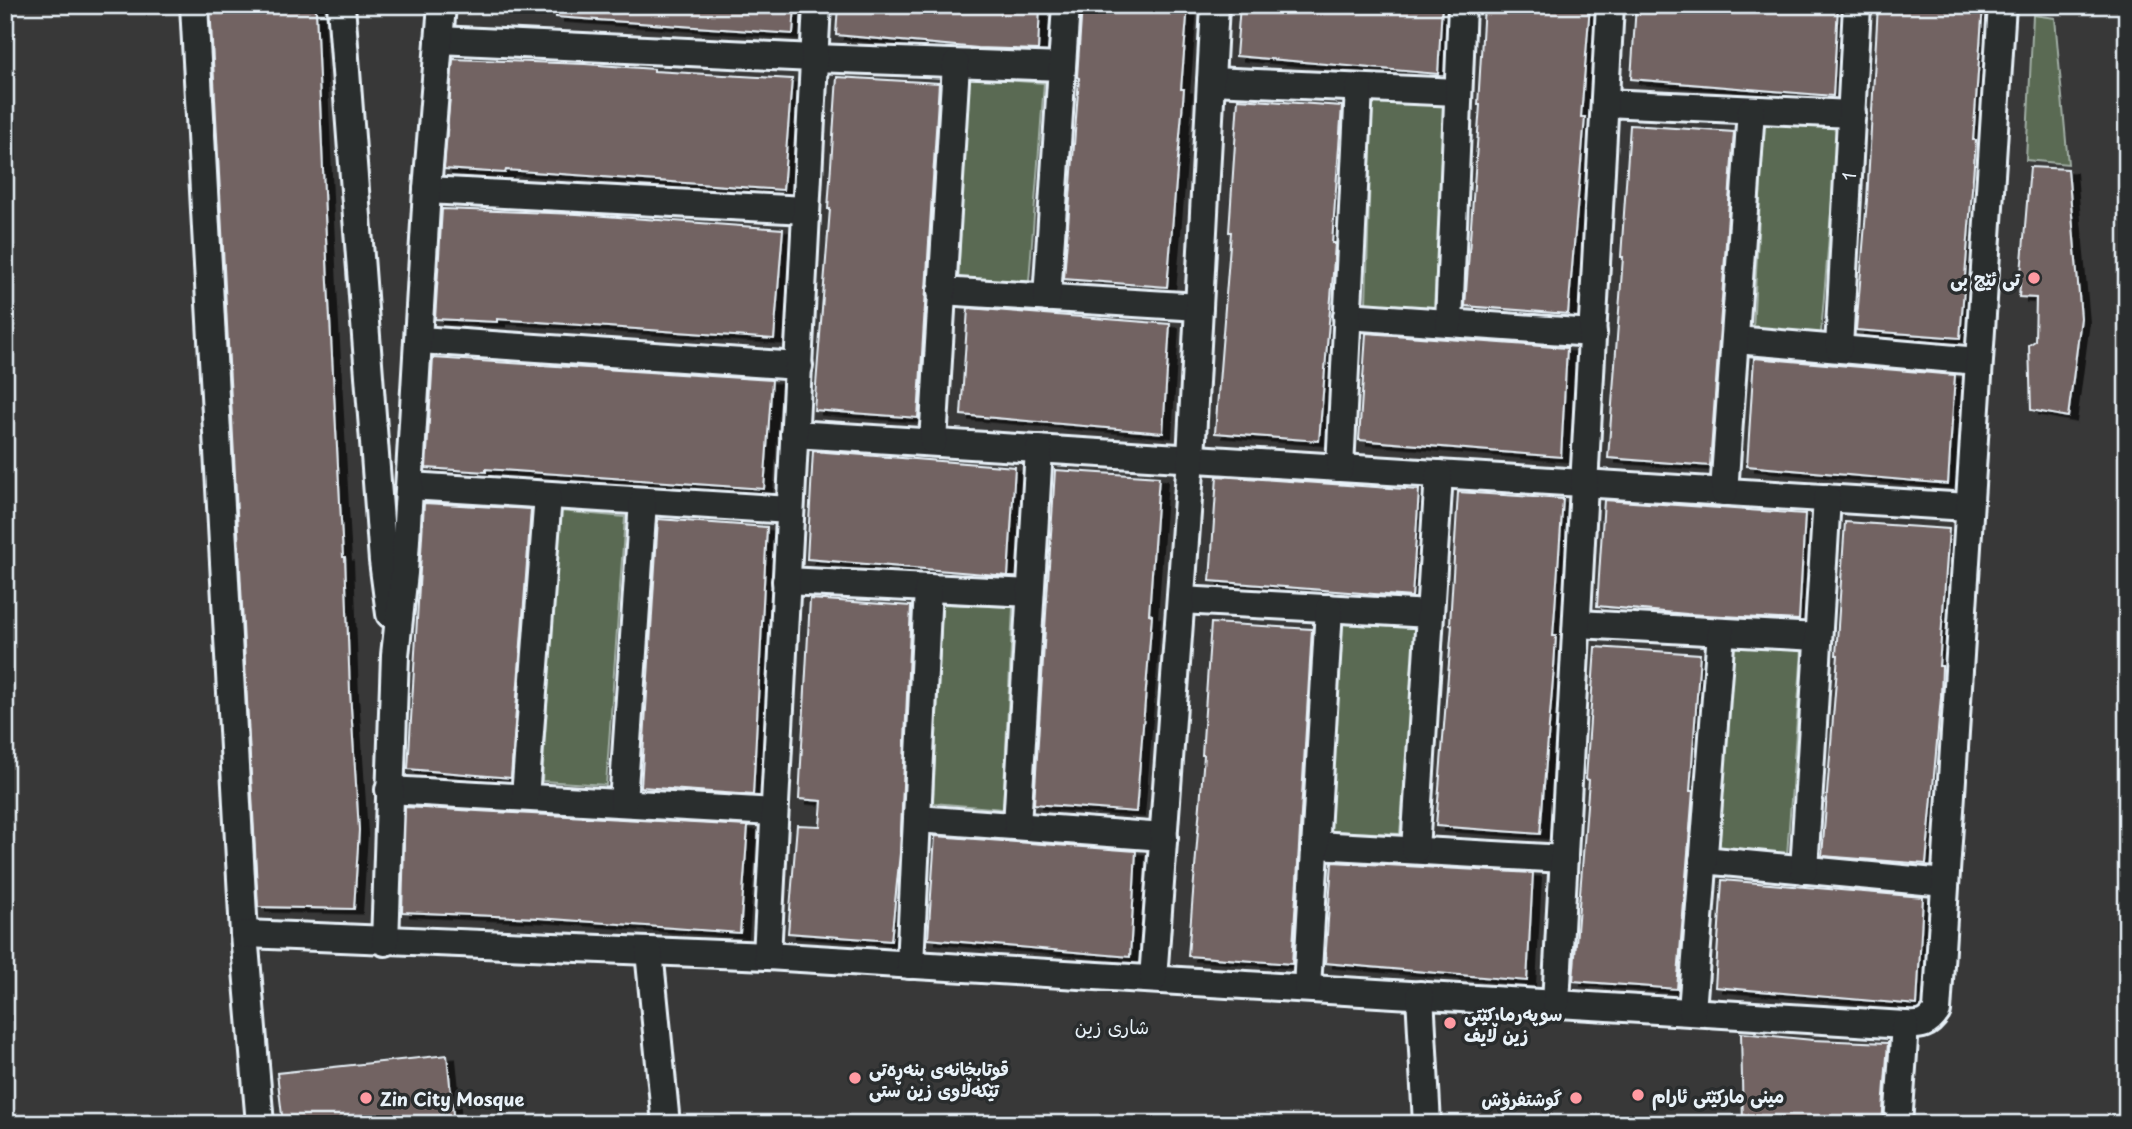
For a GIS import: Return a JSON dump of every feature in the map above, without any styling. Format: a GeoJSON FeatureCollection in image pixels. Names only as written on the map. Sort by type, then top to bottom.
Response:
{"type":"FeatureCollection","features":[{"type":"Feature","properties":{"kind":"street"},"geometry":{"type":"LineString","coordinates":[[194,5],[244,934],[260,1124]]}},
{"type":"Feature","properties":{"kind":"street"},"geometry":{"type":"LineString","coordinates":[[341,5],[383,561],[395,654]]}},
{"type":"Feature","properties":{"kind":"street"},"geometry":{"type":"LineString","coordinates":[[385,942],[395,654],[404,573],[442,5]]}},
{"type":"Feature","properties":{"kind":"street"},"geometry":{"type":"LineString","coordinates":[[767,956],[817,5]]}},
{"type":"Feature","properties":{"kind":"street"},"geometry":{"type":"LineString","coordinates":[[1047,298],[1066,5]]}},
{"type":"Feature","properties":{"kind":"street"},"geometry":{"type":"LineString","coordinates":[[1153,979],[1191,458],[1215,5]]}},
{"type":"Feature","properties":{"kind":"street"},"geometry":{"type":"LineString","coordinates":[[1449,323],[1462,5]]}},
{"type":"Feature","properties":{"kind":"street"},"geometry":{"type":"LineString","coordinates":[[1556,1003],[1610,5]]}},
{"type":"Feature","properties":{"kind":"street","name":"1"},"geometry":{"type":"LineString","coordinates":[[1839,348],[1857,5]]}},
{"type":"Feature","properties":{"kind":"street"},"geometry":{"type":"LineString","coordinates":[[244,934],[767,956],[1921,1026],[1930,1022],[1937,1011],[2002,5]]}},
{"type":"Feature","properties":{"kind":"street"},"geometry":{"type":"LineString","coordinates":[[439,40],[1062,67]]}},
{"type":"Feature","properties":{"kind":"street"},"geometry":{"type":"LineString","coordinates":[[933,442],[956,64]]}},
{"type":"Feature","properties":{"kind":"street"},"geometry":{"type":"LineString","coordinates":[[1211,81],[1458,92]]}},
{"type":"Feature","properties":{"kind":"street"},"geometry":{"type":"LineString","coordinates":[[1340,468],[1359,88]]}},
{"type":"Feature","properties":{"kind":"street"},"geometry":{"type":"LineString","coordinates":[[1605,103],[1852,114]]}},
{"type":"Feature","properties":{"kind":"street"},"geometry":{"type":"LineString","coordinates":[[1724,492],[1751,110]]}},
{"type":"Feature","properties":{"kind":"street"},"geometry":{"type":"LineString","coordinates":[[428,190],[806,210]]}},
{"type":"Feature","properties":{"kind":"street"},"geometry":{"type":"LineString","coordinates":[[941,291],[1199,307]]}},
{"type":"Feature","properties":{"kind":"street"},"geometry":{"type":"LineString","coordinates":[[1347,316],[1593,333]]}},
{"type":"Feature","properties":{"kind":"street"},"geometry":{"type":"LineString","coordinates":[[420,340],[799,366]]}},
{"type":"Feature","properties":{"kind":"street"},"geometry":{"type":"LineString","coordinates":[[1736,340],[1978,361]]}},
{"type":"Feature","properties":{"kind":"street"},"geometry":{"type":"LineString","coordinates":[[794,433],[1968,507]]}},
{"type":"Feature","properties":{"kind":"street"},"geometry":{"type":"LineString","coordinates":[[1017,827],[1039,449]]}},
{"type":"Feature","properties":{"kind":"street"},"geometry":{"type":"LineString","coordinates":[[1415,850],[1439,474]]}},
{"type":"Feature","properties":{"kind":"street"},"geometry":{"type":"LineString","coordinates":[[410,486],[790,510]]}},
{"type":"Feature","properties":{"kind":"street"},"geometry":{"type":"LineString","coordinates":[[525,797],[548,495]]}},
{"type":"Feature","properties":{"kind":"street"},"geometry":{"type":"LineString","coordinates":[[1804,870],[1827,498]]}},
{"type":"Feature","properties":{"kind":"street"},"geometry":{"type":"LineString","coordinates":[[623,803],[643,501]]}},
{"type":"Feature","properties":{"kind":"street"},"geometry":{"type":"LineString","coordinates":[[786,581],[1030,593]]}},
{"type":"Feature","properties":{"kind":"street"},"geometry":{"type":"LineString","coordinates":[[910,965],[928,588]]}},
{"type":"Feature","properties":{"kind":"street"},"geometry":{"type":"LineString","coordinates":[[1181,600],[1430,614]]}},
{"type":"Feature","properties":{"kind":"street"},"geometry":{"type":"LineString","coordinates":[[1307,988],[1329,608]]}},
{"type":"Feature","properties":{"kind":"street"},"geometry":{"type":"LineString","coordinates":[[1578,624],[1818,637]]}},
{"type":"Feature","properties":{"kind":"street"},"geometry":{"type":"LineString","coordinates":[[1692,1011],[1721,632]]}},
{"type":"Feature","properties":{"kind":"street"},"geometry":{"type":"LineString","coordinates":[[389,790],[774,812]]}},
{"type":"Feature","properties":{"kind":"street"},"geometry":{"type":"LineString","coordinates":[[917,819],[1164,837]]}},
{"type":"Feature","properties":{"kind":"street"},"geometry":{"type":"LineString","coordinates":[[1316,845],[1564,859]]}},
{"type":"Feature","properties":{"kind":"street"},"geometry":{"type":"LineString","coordinates":[[1703,860],[1945,883]]}},
{"type":"Feature","properties":{"kind":"street"},"geometry":{"type":"LineString","coordinates":[[649,951],[666,1124]]}},
{"type":"Feature","properties":{"kind":"street"},"geometry":{"type":"LineString","coordinates":[[1420,995],[1427,1124]]}},
{"type":"Feature","properties":{"kind":"street"},"geometry":{"type":"LineString","coordinates":[[1898,1124],[1905,1025]]}},
{"type":"Feature","properties":{"kind":"green space"},"geometry":{"type":"Polygon","coordinates":[[[2033,15],[2055,18],[2068,164],[2026,160],[2033,15]]]}},
{"type":"Feature","properties":{"kind":"green space"},"geometry":{"type":"Polygon","coordinates":[[[968,77],[1044,83],[1029,282],[958,279],[968,77]]]}},
{"type":"Feature","properties":{"kind":"green space"},"geometry":{"type":"Polygon","coordinates":[[[1372,102],[1446,105],[1434,307],[1366,305],[1372,102]]]}},
{"type":"Feature","properties":{"kind":"green space"},"geometry":{"type":"Polygon","coordinates":[[[1764,124],[1838,128],[1821,333],[1753,330],[1764,124]]]}},
{"type":"Feature","properties":{"kind":"green space"},"geometry":{"type":"Polygon","coordinates":[[[560,511],[625,517],[606,785],[542,781],[560,511]]]}},
{"type":"Feature","properties":{"kind":"green space"},"geometry":{"type":"Polygon","coordinates":[[[942,604],[1013,607],[1003,809],[933,803],[942,604]]]}},
{"type":"Feature","properties":{"kind":"green space"},"geometry":{"type":"Polygon","coordinates":[[[1340,624],[1417,628],[1400,834],[1329,831],[1340,624]]]}},
{"type":"Feature","properties":{"kind":"green space"},"geometry":{"type":"Polygon","coordinates":[[[1733,646],[1802,650],[1787,855],[1719,851],[1733,646]]]}},
{"type":"Feature","properties":{"kind":"building"},"geometry":{"type":"Polygon","coordinates":[[[210,5],[315,5],[316,11],[328,283],[359,830],[354,909],[258,907],[210,5]]]}},
{"type":"Feature","properties":{"kind":"building"},"geometry":{"type":"Polygon","coordinates":[[[556,5],[795,5],[793,34],[556,17],[556,5]]]}},
{"type":"Feature","properties":{"kind":"building"},"geometry":{"type":"Polygon","coordinates":[[[838,5],[1040,5],[1038,50],[978,48],[836,35],[838,5]]]}},
{"type":"Feature","properties":{"kind":"building"},"geometry":{"type":"Polygon","coordinates":[[[1082,5],[1188,5],[1181,89],[1184,89],[1167,287],[1064,279],[1082,5]]]}},
{"type":"Feature","properties":{"kind":"building"},"geometry":{"type":"Polygon","coordinates":[[[1240,5],[1442,5],[1438,74],[1236,56],[1240,5]]]}},
{"type":"Feature","properties":{"kind":"building"},"geometry":{"type":"Polygon","coordinates":[[[1484,5],[1590,5],[1581,117],[1585,117],[1568,314],[1465,306],[1480,105],[1484,5]]]}},
{"type":"Feature","properties":{"kind":"building"},"geometry":{"type":"Polygon","coordinates":[[[1636,5],[1838,5],[1833,96],[1631,79],[1636,5]]]}},
{"type":"Feature","properties":{"kind":"building"},"geometry":{"type":"Polygon","coordinates":[[[1878,5],[1983,5],[1973,140],[1976,140],[1960,338],[1856,330],[1867,200],[1878,5]]]}},
{"type":"Feature","properties":{"kind":"building"},"geometry":{"type":"Polygon","coordinates":[[[453,59],[585,64],[792,79],[783,190],[506,170],[505,173],[444,169],[453,59]]]}},
{"type":"Feature","properties":{"kind":"building"},"geometry":{"type":"Polygon","coordinates":[[[837,77],[939,83],[918,418],[814,410],[830,209],[837,77]]]}},
{"type":"Feature","properties":{"kind":"building"},"geometry":{"type":"Polygon","coordinates":[[[1238,99],[1342,106],[1332,243],[1335,243],[1333,274],[1319,441],[1215,433],[1231,232],[1238,99]]]}},
{"type":"Feature","properties":{"kind":"building"},"geometry":{"type":"Polygon","coordinates":[[[1630,125],[1734,132],[1710,466],[1608,458],[1630,125]]]}},
{"type":"Feature","properties":{"kind":"building"},"geometry":{"type":"Polygon","coordinates":[[[2030,167],[2068,169],[2081,318],[2068,417],[2031,410],[2029,345],[2035,341],[2036,298],[2019,297],[2030,167]]]}},
{"type":"Feature","properties":{"kind":"building"},"geometry":{"type":"Polygon","coordinates":[[[442,209],[577,214],[783,229],[774,339],[497,319],[497,322],[435,319],[442,209]]]}},
{"type":"Feature","properties":{"kind":"building"},"geometry":{"type":"Polygon","coordinates":[[[968,308],[1170,324],[1163,433],[961,415],[968,308]]]}},
{"type":"Feature","properties":{"kind":"building"},"geometry":{"type":"Polygon","coordinates":[[[1366,333],[1567,348],[1561,457],[1359,440],[1366,333]]]}},
{"type":"Feature","properties":{"kind":"building"},"geometry":{"type":"Polygon","coordinates":[[[433,358],[772,380],[764,489],[486,469],[486,472],[426,468],[433,358]]]}},
{"type":"Feature","properties":{"kind":"building"},"geometry":{"type":"Polygon","coordinates":[[[1754,358],[1955,375],[1948,484],[1747,466],[1754,358]]]}},
{"type":"Feature","properties":{"kind":"building"},"geometry":{"type":"Polygon","coordinates":[[[813,451],[1015,467],[1008,576],[807,559],[813,451]]]}},
{"type":"Feature","properties":{"kind":"building"},"geometry":{"type":"Polygon","coordinates":[[[1055,470],[1159,477],[1149,614],[1152,615],[1136,812],[1034,804],[1055,470]]]}},
{"type":"Feature","properties":{"kind":"building"},"geometry":{"type":"Polygon","coordinates":[[[1217,476],[1419,490],[1412,597],[1210,581],[1217,476]]]}},
{"type":"Feature","properties":{"kind":"building"},"geometry":{"type":"Polygon","coordinates":[[[1458,492],[1563,499],[1553,636],[1556,636],[1554,667],[1540,834],[1436,826],[1452,625],[1458,492]]]}},
{"type":"Feature","properties":{"kind":"building"},"geometry":{"type":"Polygon","coordinates":[[[1604,500],[1805,514],[1799,620],[1597,606],[1604,500]]]}},
{"type":"Feature","properties":{"kind":"building"},"geometry":{"type":"Polygon","coordinates":[[[424,503],[531,509],[511,778],[408,769],[424,503]]]}},
{"type":"Feature","properties":{"kind":"building"},"geometry":{"type":"Polygon","coordinates":[[[658,519],[767,527],[753,795],[641,787],[658,519]]]}},
{"type":"Feature","properties":{"kind":"building"},"geometry":{"type":"Polygon","coordinates":[[[1845,522],[1949,529],[1939,666],[1942,666],[1941,697],[1926,864],[1822,856],[1838,655],[1845,522]]]}},
{"type":"Feature","properties":{"kind":"building"},"geometry":{"type":"Polygon","coordinates":[[[810,599],[911,606],[900,853],[891,941],[788,933],[797,825],[820,826],[822,801],[799,799],[810,599]]]}},
{"type":"Feature","properties":{"kind":"building"},"geometry":{"type":"Polygon","coordinates":[[[1211,623],[1312,629],[1292,964],[1188,956],[1204,755],[1211,623]]]}},
{"type":"Feature","properties":{"kind":"building"},"geometry":{"type":"Polygon","coordinates":[[[1595,647],[1700,654],[1690,791],[1693,791],[1677,989],[1573,981],[1589,780],[1586,779],[1595,647]]]}},
{"type":"Feature","properties":{"kind":"building"},"geometry":{"type":"Polygon","coordinates":[[[405,807],[748,826],[740,933],[539,918],[402,912],[405,807]]]}},
{"type":"Feature","properties":{"kind":"building"},"geometry":{"type":"Polygon","coordinates":[[[935,836],[1136,851],[1130,957],[928,939],[935,836]]]}},
{"type":"Feature","properties":{"kind":"building"},"geometry":{"type":"Polygon","coordinates":[[[1332,862],[1533,873],[1527,981],[1325,963],[1332,862]]]}},
{"type":"Feature","properties":{"kind":"building"},"geometry":{"type":"Polygon","coordinates":[[[1722,880],[1923,897],[1917,1005],[1715,987],[1722,880]]]}},
{"type":"Feature","properties":{"kind":"building"},"geometry":{"type":"Polygon","coordinates":[[[1741,1033],[1888,1043],[1882,1124],[1743,1124],[1741,1033]]]}},
{"type":"Feature","properties":{"kind":"building","name":"Zin City Mosque"},"geometry":{"type":"Polygon","coordinates":[[[447,1055],[454,1124],[283,1124],[277,1073],[447,1055]]]}},
{"type":"Feature","properties":{"kind":"place","name":"تی ئێچ بی"},"geometry":{"type":"Point","coordinates":[2034,278]}},
{"type":"Feature","properties":{"kind":"place","name":"سوپەرماركێتی زین ڵایف"},"geometry":{"type":"Point","coordinates":[1450,1023]}},
{"type":"Feature","properties":{"kind":"place","name":"قوتابخانەی بنەڕەتی تێکەڵاوی زین ستی"},"geometry":{"type":"Point","coordinates":[855,1078]}},
{"type":"Feature","properties":{"kind":"place","name":"مينی ماركێتی ئارام"},"geometry":{"type":"Point","coordinates":[1638,1095]}},
{"type":"Feature","properties":{"kind":"place","name":"Zin City Mosque"},"geometry":{"type":"Point","coordinates":[366,1098]}},
{"type":"Feature","properties":{"kind":"place","name":"گوشتفرۆش"},"geometry":{"type":"Point","coordinates":[1576,1098]}},
{"type":"Feature","properties":{"kind":"district","name":"شاری زین"},"geometry":{"type":"Point","coordinates":[1112,1026]}}]}
